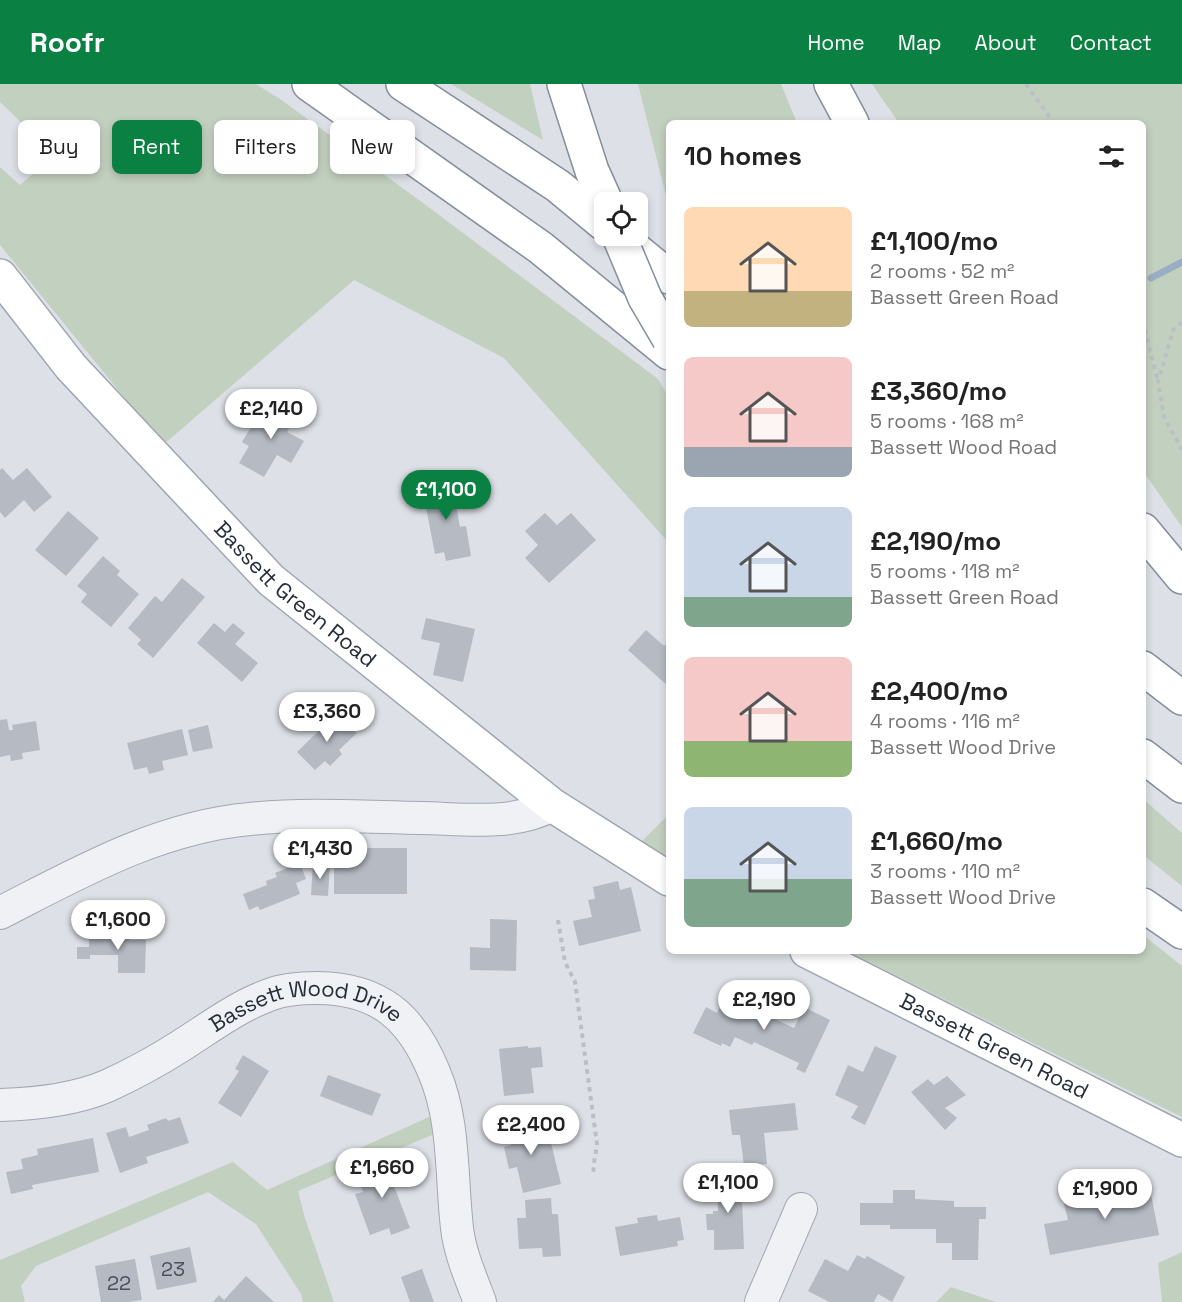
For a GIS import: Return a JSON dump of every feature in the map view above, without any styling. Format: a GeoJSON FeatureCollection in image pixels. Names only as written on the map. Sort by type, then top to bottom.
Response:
{"type":"FeatureCollection","features":[{"type":"Feature","properties":{"kind":"main road"},"geometry":{"type":"LineString","coordinates":[[309,84],[541,248],[666,351]]}},
{"type":"Feature","properties":{"kind":"main road"},"geometry":{"type":"LineString","coordinates":[[403,84],[558,186],[594,216]]}},
{"type":"Feature","properties":{"kind":"main road"},"geometry":{"type":"LineString","coordinates":[[564,84],[592,171],[601,192]]}},
{"type":"Feature","properties":{"kind":"main road"},"geometry":{"type":"LineString","coordinates":[[831,84],[850,120]]}},
{"type":"Feature","properties":{"kind":"main road"},"geometry":{"type":"LineString","coordinates":[[623,246],[645,298],[666,334]]}},
{"type":"Feature","properties":{"kind":"main road"},"geometry":{"type":"LineString","coordinates":[[631,246],[666,275]]}},
{"type":"Feature","properties":{"kind":"main road","name":"Bassett Green Road"},"geometry":{"type":"LineString","coordinates":[[0,276],[70,367],[271,580],[552,805],[666,877]]}},
{"type":"Feature","properties":{"kind":"main road"},"geometry":{"type":"LineString","coordinates":[[1146,534],[1182,578]]}},
{"type":"Feature","properties":{"kind":"main road"},"geometry":{"type":"LineString","coordinates":[[1146,670],[1182,698]]}},
{"type":"Feature","properties":{"kind":"main road"},"geometry":{"type":"LineString","coordinates":[[1146,758],[1182,786]]}},
{"type":"Feature","properties":{"kind":"main road"},"geometry":{"type":"LineString","coordinates":[[1146,907],[1182,932]]}},
{"type":"Feature","properties":{"kind":"main road","name":"Bassett Green Road"},"geometry":{"type":"LineString","coordinates":[[813,954],[1182,1140]]}},
{"type":"Feature","properties":{"kind":"street"},"geometry":{"type":"LineString","coordinates":[[0,913],[110,858],[157,838],[206,824],[251,819],[321,816],[515,818],[538,813],[552,805]]}},
{"type":"Feature","properties":{"kind":"street","name":"Bassett Wood Drive"},"geometry":{"type":"LineString","coordinates":[[0,1105],[60,1100],[106,1086],[177,1048],[222,1017],[270,994],[305,987],[340,988],[368,995],[386,1005],[405,1023],[419,1040],[434,1072],[445,1104],[450,1133],[457,1231],[466,1265],[480,1302]]}},
{"type":"Feature","properties":{"kind":"street"},"geometry":{"type":"LineString","coordinates":[[761,1302],[801,1209]]}},
{"type":"Feature","properties":{"kind":"path"},"geometry":{"type":"LineString","coordinates":[[1026,84],[1052,120]]}},
{"type":"Feature","properties":{"kind":"path"},"geometry":{"type":"LineString","coordinates":[[1158,382],[1173,330],[1182,321]]}},
{"type":"Feature","properties":{"kind":"path"},"geometry":{"type":"LineString","coordinates":[[1146,333],[1164,417],[1182,450]]}},
{"type":"Feature","properties":{"kind":"path"},"geometry":{"type":"LineString","coordinates":[[558,920],[565,962],[575,982],[597,1144],[592,1167],[594,1176]]}},
{"type":"Feature","properties":{"kind":"green space"},"geometry":{"type":"Polygon","coordinates":[[[0,84],[256,84],[280,99],[309,120],[214,120],[214,174],[318,174],[318,127],[330,135],[330,174],[383,174],[658,379],[666,393],[666,540],[504,358],[354,280],[163,445],[0,245],[0,167],[20,185],[33,174],[100,174],[100,120],[19,120],[0,102],[0,84]]]}},
{"type":"Feature","properties":{"kind":"green space"},"geometry":{"type":"Polygon","coordinates":[[[451,84],[530,84],[543,140],[451,84]]]}},
{"type":"Feature","properties":{"kind":"green space"},"geometry":{"type":"Polygon","coordinates":[[[638,84],[781,84],[796,120],[666,120],[666,196],[638,84]]]}},
{"type":"Feature","properties":{"kind":"green space"},"geometry":{"type":"Polygon","coordinates":[[[872,84],[1182,84],[1182,527],[1146,475],[1146,120],[897,120],[872,84]]]}},
{"type":"Feature","properties":{"kind":"green space"},"geometry":{"type":"Polygon","coordinates":[[[1146,802],[1182,833],[1182,886],[1146,857],[1146,802]]]}},
{"type":"Feature","properties":{"kind":"green space"},"geometry":{"type":"Polygon","coordinates":[[[666,817],[666,857],[640,843],[666,817]]]}},
{"type":"Feature","properties":{"kind":"green space"},"geometry":{"type":"Polygon","coordinates":[[[1146,937],[1182,966],[1182,1117],[853,954],[1146,954],[1146,937]]]}},
{"type":"Feature","properties":{"kind":"green space"},"geometry":{"type":"Polygon","coordinates":[[[429,1117],[437,1133],[298,1191],[334,1302],[303,1302],[301,1294],[256,1224],[208,1192],[36,1266],[21,1286],[25,1302],[0,1302],[0,1260],[233,1162],[267,1190],[429,1117]]]}},
{"type":"Feature","properties":{"kind":"green space"},"geometry":{"type":"Polygon","coordinates":[[[1182,1252],[1182,1302],[1162,1302],[1158,1263],[1182,1252]]]}},
{"type":"Feature","properties":{"kind":"green space"},"geometry":{"type":"Polygon","coordinates":[[[951,1287],[996,1302],[936,1302],[951,1287]]]}},
{"type":"Feature","properties":{"kind":"building"},"geometry":{"type":"Polygon","coordinates":[[[279,399],[300,411],[287,432],[304,441],[291,463],[277,455],[264,477],[239,463],[249,446],[242,442],[257,417],[266,422],[279,399]]]}},
{"type":"Feature","properties":{"kind":"building"},"geometry":{"type":"Polygon","coordinates":[[[2,468],[13,480],[27,468],[52,497],[34,512],[24,500],[5,518],[0,512],[0,470],[2,468]]]}},
{"type":"Feature","properties":{"kind":"building"},"geometry":{"type":"Polygon","coordinates":[[[455,480],[459,500],[455,500],[460,527],[466,526],[471,556],[446,561],[444,552],[435,554],[422,487],[455,480]]]}},
{"type":"Feature","properties":{"kind":"building"},"geometry":{"type":"Polygon","coordinates":[[[68,511],[99,538],[66,576],[35,550],[68,511]]]}},
{"type":"Feature","properties":{"kind":"building"},"geometry":{"type":"Polygon","coordinates":[[[545,513],[557,525],[571,513],[596,540],[549,583],[525,558],[538,545],[525,531],[545,513]]]}},
{"type":"Feature","properties":{"kind":"building"},"geometry":{"type":"Polygon","coordinates":[[[103,556],[120,571],[117,575],[139,594],[111,627],[81,602],[87,594],[77,586],[103,556]]]}},
{"type":"Feature","properties":{"kind":"building"},"geometry":{"type":"Polygon","coordinates":[[[182,578],[205,597],[153,658],[137,644],[141,640],[128,628],[155,596],[162,602],[182,578]]]}},
{"type":"Feature","properties":{"kind":"building"},"geometry":{"type":"Polygon","coordinates":[[[426,618],[475,629],[463,682],[433,675],[440,643],[421,639],[426,618]]]}},
{"type":"Feature","properties":{"kind":"building"},"geometry":{"type":"Polygon","coordinates":[[[214,623],[225,632],[233,623],[245,633],[235,644],[258,663],[242,682],[197,643],[214,623]]]}},
{"type":"Feature","properties":{"kind":"building"},"geometry":{"type":"Polygon","coordinates":[[[646,630],[664,646],[666,644],[666,684],[628,650],[646,630]]]}},
{"type":"Feature","properties":{"kind":"building"},"geometry":{"type":"Polygon","coordinates":[[[337,713],[357,733],[339,750],[342,754],[330,766],[325,761],[315,770],[297,752],[337,713]]]}},
{"type":"Feature","properties":{"kind":"building"},"geometry":{"type":"Polygon","coordinates":[[[7,719],[9,730],[13,730],[12,725],[36,721],[40,750],[22,753],[23,759],[11,761],[10,755],[0,757],[0,720],[7,719]]]}},
{"type":"Feature","properties":{"kind":"building"},"geometry":{"type":"Polygon","coordinates":[[[208,725],[213,748],[193,752],[188,730],[208,725]]]}},
{"type":"Feature","properties":{"kind":"building"},"geometry":{"type":"Polygon","coordinates":[[[182,729],[188,755],[162,761],[164,770],[149,774],[147,767],[134,770],[127,743],[182,729]]]}},
{"type":"Feature","properties":{"kind":"building"},"geometry":{"type":"Polygon","coordinates":[[[334,848],[407,848],[407,894],[334,894],[334,848]]]}},
{"type":"Feature","properties":{"kind":"building"},"geometry":{"type":"Polygon","coordinates":[[[300,863],[306,879],[296,883],[300,894],[260,910],[258,906],[249,910],[243,894],[267,885],[266,881],[277,877],[275,873],[300,863]]]}},
{"type":"Feature","properties":{"kind":"building"},"geometry":{"type":"Polygon","coordinates":[[[313,863],[330,865],[328,896],[311,895],[313,863]]]}},
{"type":"Feature","properties":{"kind":"building"},"geometry":{"type":"Polygon","coordinates":[[[618,881],[620,890],[631,887],[641,931],[579,946],[573,921],[592,917],[588,900],[595,899],[593,887],[618,881]]]}},
{"type":"Feature","properties":{"kind":"building"},"geometry":{"type":"Polygon","coordinates":[[[490,919],[517,920],[516,971],[470,970],[470,947],[490,948],[490,919]]]}},
{"type":"Feature","properties":{"kind":"building"},"geometry":{"type":"Polygon","coordinates":[[[101,932],[130,932],[130,940],[146,940],[145,973],[118,973],[118,955],[90,955],[90,959],[77,959],[77,947],[89,947],[89,937],[101,937],[101,932]]]}},
{"type":"Feature","properties":{"kind":"building"},"geometry":{"type":"Polygon","coordinates":[[[725,996],[794,1028],[804,1007],[830,1020],[805,1073],[796,1069],[799,1063],[754,1042],[752,1045],[735,1037],[730,1047],[722,1043],[721,1046],[693,1033],[706,1007],[717,1013],[725,996]]]}},
{"type":"Feature","properties":{"kind":"building"},"geometry":{"type":"Polygon","coordinates":[[[528,1046],[528,1048],[541,1047],[543,1067],[531,1068],[534,1093],[504,1096],[499,1049],[528,1046]]]}},
{"type":"Feature","properties":{"kind":"building"},"geometry":{"type":"Polygon","coordinates":[[[875,1046],[897,1056],[865,1125],[851,1118],[858,1106],[835,1095],[848,1065],[863,1072],[875,1046]]]}},
{"type":"Feature","properties":{"kind":"building"},"geometry":{"type":"Polygon","coordinates":[[[243,1055],[269,1071],[241,1117],[218,1103],[239,1071],[235,1069],[243,1055]]]}},
{"type":"Feature","properties":{"kind":"building"},"geometry":{"type":"Polygon","coordinates":[[[328,1075],[381,1094],[372,1116],[320,1096],[328,1075]]]}},
{"type":"Feature","properties":{"kind":"building"},"geometry":{"type":"Polygon","coordinates":[[[947,1076],[966,1095],[945,1108],[957,1118],[945,1130],[911,1092],[928,1079],[934,1085],[947,1076]]]}},
{"type":"Feature","properties":{"kind":"building"},"geometry":{"type":"Polygon","coordinates":[[[795,1103],[798,1130],[764,1133],[767,1164],[744,1166],[740,1135],[732,1135],[729,1110],[795,1103]]]}},
{"type":"Feature","properties":{"kind":"building"},"geometry":{"type":"Polygon","coordinates":[[[531,1116],[538,1142],[550,1139],[561,1184],[523,1193],[517,1167],[509,1169],[504,1147],[511,1145],[505,1122],[531,1116]]]}},
{"type":"Feature","properties":{"kind":"building"},"geometry":{"type":"Polygon","coordinates":[[[180,1117],[189,1143],[146,1157],[148,1163],[120,1173],[106,1133],[126,1127],[129,1137],[149,1130],[147,1125],[166,1118],[168,1121],[180,1117]]]}},
{"type":"Feature","properties":{"kind":"building"},"geometry":{"type":"Polygon","coordinates":[[[93,1138],[99,1172],[32,1185],[33,1189],[11,1194],[6,1172],[23,1169],[21,1159],[38,1155],[37,1149],[93,1138]]]}},
{"type":"Feature","properties":{"kind":"building"},"geometry":{"type":"Polygon","coordinates":[[[396,1160],[405,1182],[394,1186],[410,1228],[391,1235],[389,1228],[370,1235],[355,1194],[363,1192],[357,1174],[396,1160]]]}},
{"type":"Feature","properties":{"kind":"building"},"geometry":{"type":"Polygon","coordinates":[[[741,1174],[744,1249],[714,1250],[714,1230],[707,1230],[706,1214],[718,1211],[717,1175],[741,1174]]]}},
{"type":"Feature","properties":{"kind":"building"},"geometry":{"type":"Polygon","coordinates":[[[1143,1178],[1145,1190],[1150,1189],[1159,1235],[1050,1255],[1044,1224],[1068,1220],[1064,1204],[1115,1194],[1113,1184],[1143,1178]]]}},
{"type":"Feature","properties":{"kind":"building"},"geometry":{"type":"Polygon","coordinates":[[[893,1190],[915,1190],[915,1199],[954,1201],[954,1207],[986,1207],[986,1219],[979,1219],[978,1260],[952,1260],[952,1243],[936,1243],[936,1229],[890,1229],[890,1225],[860,1225],[860,1203],[893,1203],[893,1190]]]}},
{"type":"Feature","properties":{"kind":"building"},"geometry":{"type":"Polygon","coordinates":[[[551,1198],[552,1214],[558,1214],[561,1256],[543,1257],[542,1248],[519,1249],[517,1218],[526,1218],[525,1200],[551,1198]]]}},
{"type":"Feature","properties":{"kind":"building"},"geometry":{"type":"Polygon","coordinates":[[[657,1215],[658,1221],[680,1217],[684,1240],[677,1241],[678,1246],[620,1256],[615,1227],[638,1223],[637,1218],[657,1215]]]}},
{"type":"Feature","properties":{"kind":"building"},"geometry":{"type":"Polygon","coordinates":[[[190,1247],[197,1282],[157,1290],[150,1256],[190,1247]]]}},
{"type":"Feature","properties":{"kind":"building"},"geometry":{"type":"Polygon","coordinates":[[[857,1255],[865,1259],[867,1256],[905,1277],[892,1302],[878,1294],[874,1302],[829,1302],[808,1291],[825,1259],[848,1271],[857,1255]]]}},
{"type":"Feature","properties":{"kind":"building"},"geometry":{"type":"Polygon","coordinates":[[[135,1259],[142,1300],[101,1302],[95,1266],[135,1259]]]}},
{"type":"Feature","properties":{"kind":"building"},"geometry":{"type":"Polygon","coordinates":[[[422,1269],[434,1302],[410,1302],[401,1277],[422,1269]]]}},
{"type":"Feature","properties":{"kind":"building"},"geometry":{"type":"Polygon","coordinates":[[[246,1276],[274,1302],[213,1302],[219,1295],[224,1300],[246,1276]]]}},
{"type":"Feature","properties":{"kind":"waterway"},"geometry":{"type":"LineString","coordinates":[[1151,278],[1182,262]]}}]}
